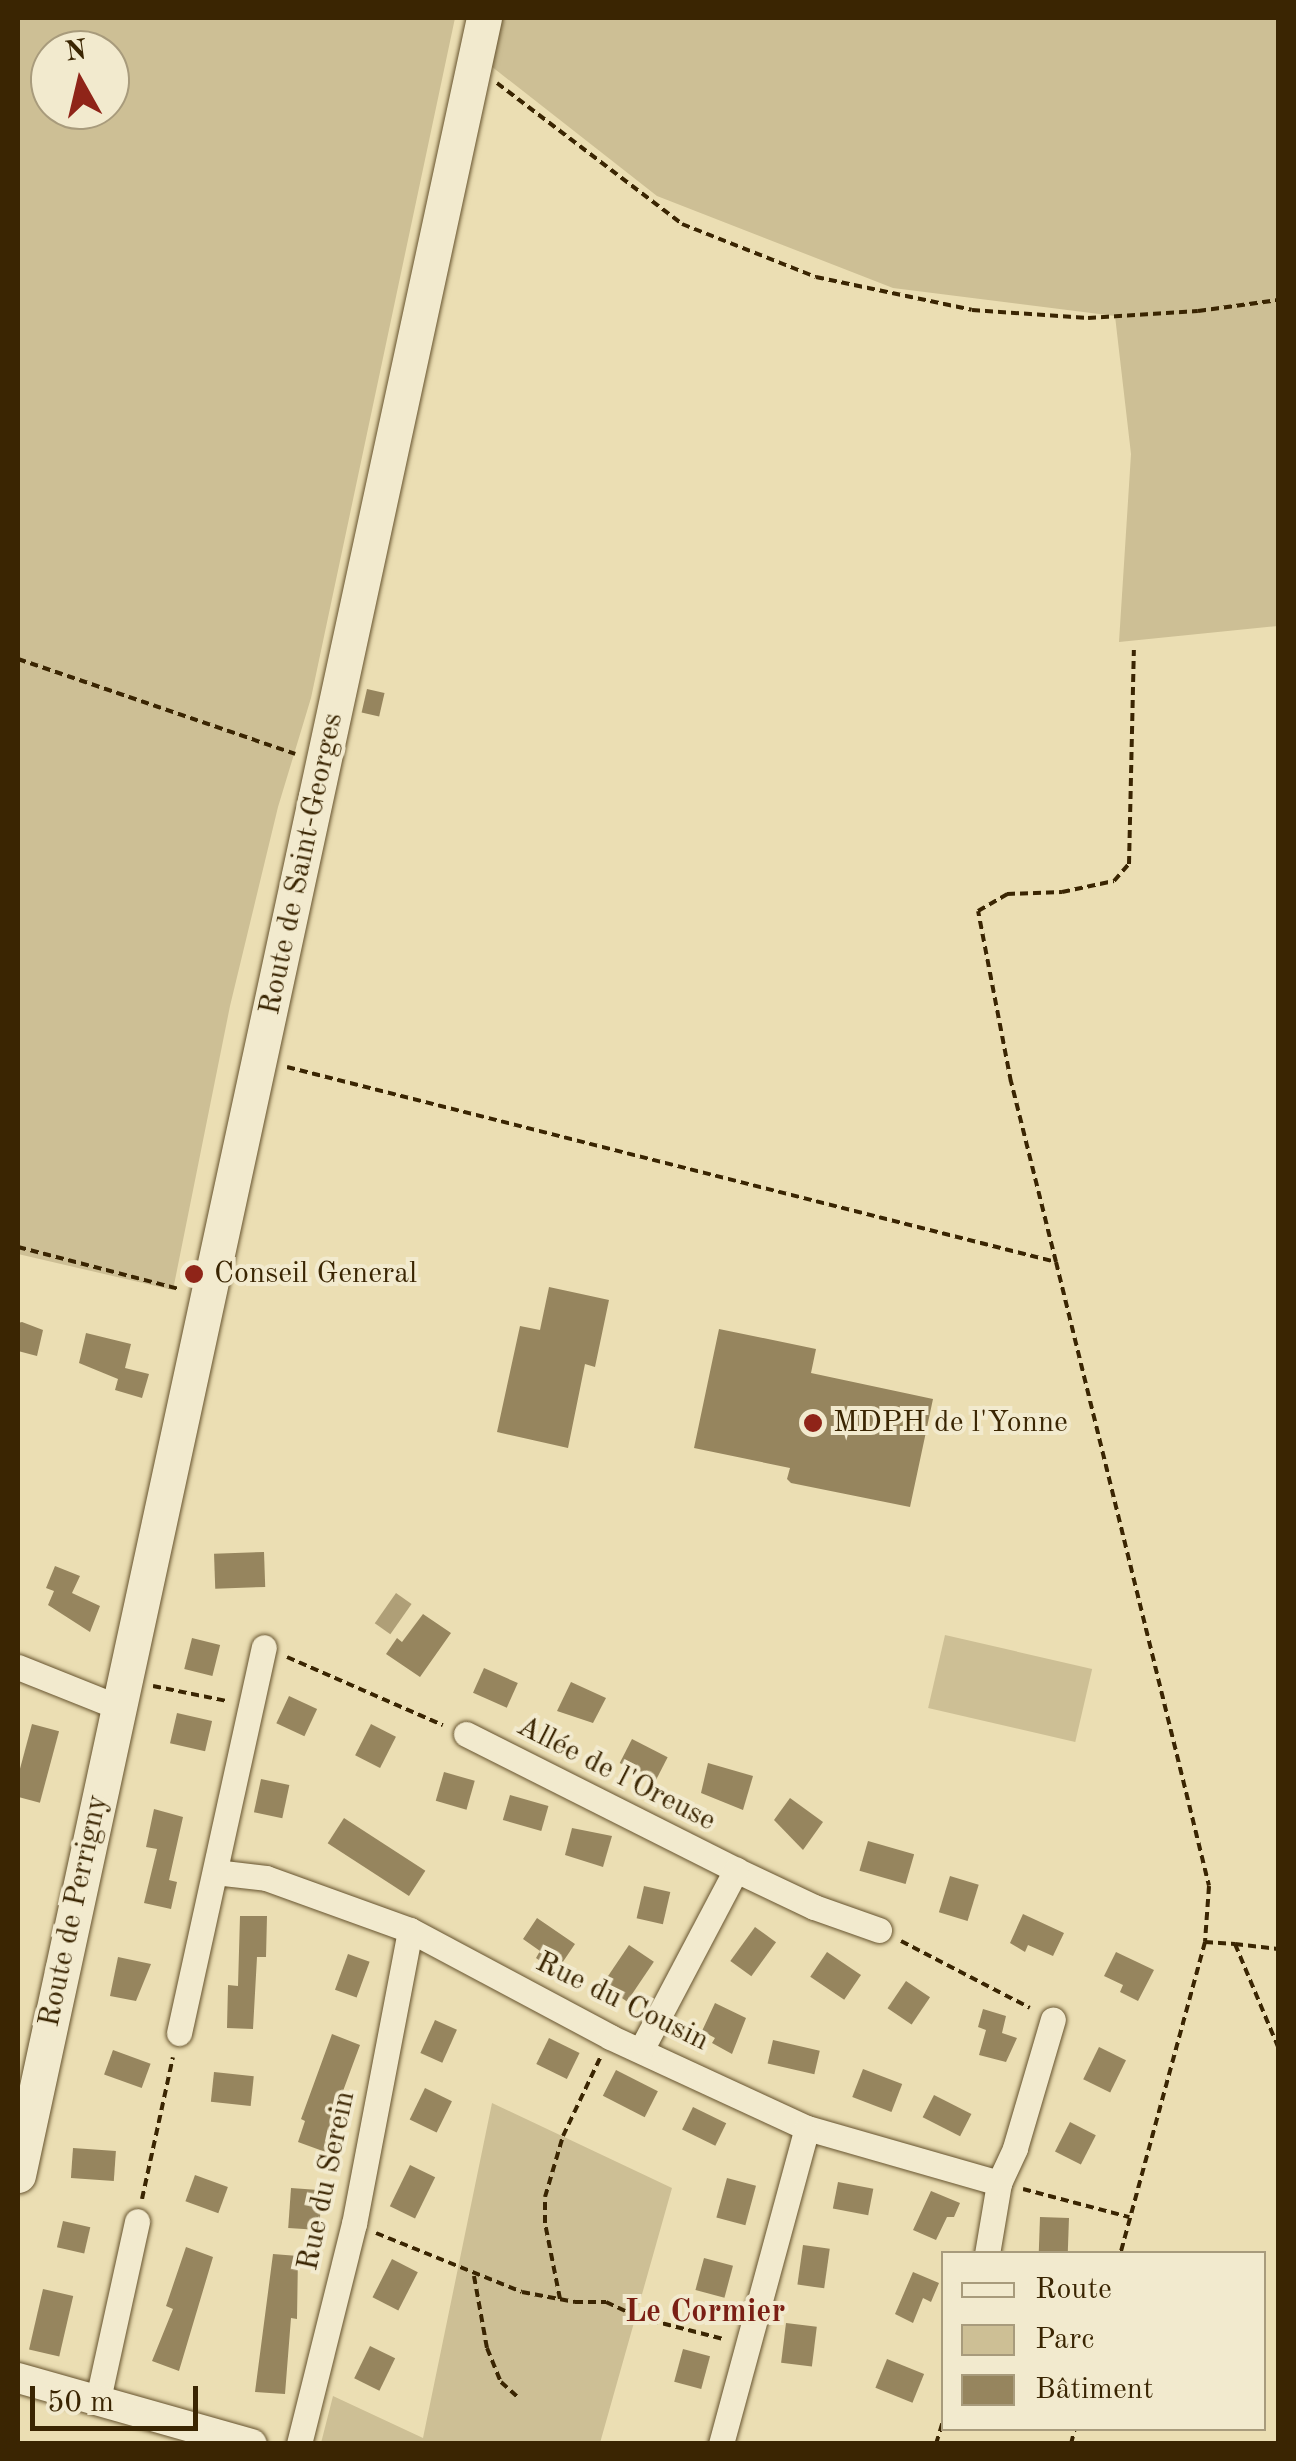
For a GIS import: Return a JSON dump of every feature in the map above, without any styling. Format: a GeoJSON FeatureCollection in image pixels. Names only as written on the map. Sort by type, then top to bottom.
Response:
{"type":"FeatureCollection","features":[{"type":"Feature","properties":{"kind":"main road","name":"Route de Saint-Georges"},"geometry":{"type":"LineString","coordinates":[[121,1693],[484,19]]}},
{"type":"Feature","properties":{"kind":"main road","name":"Route de Perrigny"},"geometry":{"type":"LineString","coordinates":[[18,2174],[121,1693]]}},
{"type":"Feature","properties":{"kind":"street"},"geometry":{"type":"LineString","coordinates":[[179,2033],[264,1648]]}},
{"type":"Feature","properties":{"kind":"street"},"geometry":{"type":"LineString","coordinates":[[18,1666],[121,1693]]}},
{"type":"Feature","properties":{"kind":"street","name":"Allée de l'Oreuse"},"geometry":{"type":"LineString","coordinates":[[466,1734],[736,1870],[814,1907],[879,1930]]}},
{"type":"Feature","properties":{"kind":"street","name":"Allée de l'Oreuse"},"geometry":{"type":"LineString","coordinates":[[641,2050],[736,1870]]}},
{"type":"Feature","properties":{"kind":"street","name":"Rue du Cousin"},"geometry":{"type":"LineString","coordinates":[[215,1872],[266,1878],[410,1930],[610,2037],[807,2128],[999,2183]]}},
{"type":"Feature","properties":{"kind":"street","name":"Rue du Serein"},"geometry":{"type":"LineString","coordinates":[[299,2444],[354,2224],[410,1930]]}},
{"type":"Feature","properties":{"kind":"street"},"geometry":{"type":"LineString","coordinates":[[987,2251],[999,2183],[1015,2148],[1053,2019]]}},
{"type":"Feature","properties":{"kind":"street"},"geometry":{"type":"LineString","coordinates":[[722,2444],[807,2128]]}},
{"type":"Feature","properties":{"kind":"street"},"geometry":{"type":"LineString","coordinates":[[98,2399],[137,2221]]}},
{"type":"Feature","properties":{"kind":"street"},"geometry":{"type":"LineString","coordinates":[[18,2378],[252,2444]]}},
{"type":"Feature","properties":{"kind":"path"},"geometry":{"type":"LineString","coordinates":[[473,65],[682,224],[816,277],[972,310],[1088,318],[1278,300]]}},
{"type":"Feature","properties":{"kind":"path"},"geometry":{"type":"LineString","coordinates":[[1121,2251],[1205,1942],[1209,1886],[1201,1840],[1011,1082],[978,910],[1007,894],[1062,892],[1114,881],[1129,864],[1134,650]]}},
{"type":"Feature","properties":{"kind":"path"},"geometry":{"type":"LineString","coordinates":[[18,659],[322,766]]}},
{"type":"Feature","properties":{"kind":"path"},"geometry":{"type":"LineString","coordinates":[[260,1060],[1056,1262]]}},
{"type":"Feature","properties":{"kind":"path"},"geometry":{"type":"LineString","coordinates":[[18,1247],[208,1296]]}},
{"type":"Feature","properties":{"kind":"path"},"geometry":{"type":"LineString","coordinates":[[264,1648],[466,1734]]}},
{"type":"Feature","properties":{"kind":"path"},"geometry":{"type":"LineString","coordinates":[[121,1693],[252,1706]]}},
{"type":"Feature","properties":{"kind":"path"},"geometry":{"type":"LineString","coordinates":[[879,1930],[1053,2019]]}},
{"type":"Feature","properties":{"kind":"path"},"geometry":{"type":"LineString","coordinates":[[1205,1942],[1278,1949]]}},
{"type":"Feature","properties":{"kind":"path"},"geometry":{"type":"LineString","coordinates":[[1236,1944],[1278,2047]]}},
{"type":"Feature","properties":{"kind":"path"},"geometry":{"type":"LineString","coordinates":[[137,2221],[179,2033]]}},
{"type":"Feature","properties":{"kind":"path"},"geometry":{"type":"LineString","coordinates":[[560,2299],[545,2224],[545,2197],[563,2136],[610,2037]]}},
{"type":"Feature","properties":{"kind":"path"},"geometry":{"type":"LineString","coordinates":[[999,2183],[1130,2217]]}},
{"type":"Feature","properties":{"kind":"path"},"geometry":{"type":"LineString","coordinates":[[354,2224],[474,2276],[560,2299],[606,2302],[638,2318],[748,2345]]}},
{"type":"Feature","properties":{"kind":"path"},"geometry":{"type":"LineString","coordinates":[[474,2276],[487,2348],[501,2382],[520,2398]]}},
{"type":"Feature","properties":{"kind":"green space"},"geometry":{"type":"Polygon","coordinates":[[[18,18],[455,18],[311,698],[278,807],[230,1006],[173,1290],[18,1254],[18,18]]]}},
{"type":"Feature","properties":{"kind":"green space"},"geometry":{"type":"Polygon","coordinates":[[[502,18],[1278,18],[1278,626],[1119,642],[1131,454],[1115,316],[893,288],[657,196],[491,66],[502,18]]]}},
{"type":"Feature","properties":{"kind":"green space"},"geometry":{"type":"Polygon","coordinates":[[[945,1635],[1092,1669],[1075,1742],[928,1708],[945,1635]]]}},
{"type":"Feature","properties":{"kind":"green space"},"geometry":{"type":"Polygon","coordinates":[[[492,2103],[672,2188],[600,2443],[321,2443],[333,2396],[423,2438],[492,2103]]]}},
{"type":"Feature","properties":{"kind":"shaded area"},"geometry":{"type":"Polygon","coordinates":[[[396,1593],[412,1604],[390,1634],[375,1623],[396,1593]]]}},
{"type":"Feature","properties":{"kind":"building"},"geometry":{"type":"Polygon","coordinates":[[[367,689],[385,693],[379,716],[362,712],[367,689]]]}},
{"type":"Feature","properties":{"kind":"building"},"geometry":{"type":"Polygon","coordinates":[[[549,1287],[609,1300],[595,1367],[585,1364],[568,1448],[497,1432],[520,1326],[540,1330],[549,1287]]]}},
{"type":"Feature","properties":{"kind":"building"},"geometry":{"type":"Polygon","coordinates":[[[18,1323],[43,1330],[37,1356],[18,1351],[18,1323]]]}},
{"type":"Feature","properties":{"kind":"building","name":"MDPH de l'Yonne"},"geometry":{"type":"Polygon","coordinates":[[[719,1329],[816,1349],[811,1373],[933,1399],[910,1507],[791,1483],[787,1479],[790,1468],[694,1448],[719,1329]]]}},
{"type":"Feature","properties":{"kind":"building"},"geometry":{"type":"Polygon","coordinates":[[[86,1333],[131,1344],[125,1368],[149,1374],[142,1398],[115,1390],[118,1379],[79,1363],[86,1333]]]}},
{"type":"Feature","properties":{"kind":"building"},"geometry":{"type":"Polygon","coordinates":[[[264,1552],[265,1587],[215,1589],[214,1554],[264,1552]]]}},
{"type":"Feature","properties":{"kind":"building"},"geometry":{"type":"Polygon","coordinates":[[[55,1566],[80,1576],[72,1593],[100,1606],[90,1632],[48,1605],[54,1591],[46,1588],[55,1566]]]}},
{"type":"Feature","properties":{"kind":"building"},"geometry":{"type":"Polygon","coordinates":[[[423,1614],[451,1633],[420,1677],[386,1654],[397,1638],[402,1642],[423,1614]]]}},
{"type":"Feature","properties":{"kind":"building"},"geometry":{"type":"Polygon","coordinates":[[[192,1638],[220,1645],[212,1676],[184,1669],[192,1638]]]}},
{"type":"Feature","properties":{"kind":"building"},"geometry":{"type":"Polygon","coordinates":[[[484,1668],[518,1683],[507,1708],[473,1693],[484,1668]]]}},
{"type":"Feature","properties":{"kind":"building"},"geometry":{"type":"Polygon","coordinates":[[[571,1682],[606,1698],[593,1723],[557,1711],[571,1682]]]}},
{"type":"Feature","properties":{"kind":"building"},"geometry":{"type":"Polygon","coordinates":[[[289,1696],[317,1709],[304,1736],[276,1723],[289,1696]]]}},
{"type":"Feature","properties":{"kind":"building"},"geometry":{"type":"Polygon","coordinates":[[[177,1713],[212,1721],[205,1751],[170,1743],[177,1713]]]}},
{"type":"Feature","properties":{"kind":"building"},"geometry":{"type":"Polygon","coordinates":[[[32,1724],[59,1731],[40,1803],[18,1797],[18,1776],[32,1724]]]}},
{"type":"Feature","properties":{"kind":"building"},"geometry":{"type":"Polygon","coordinates":[[[371,1724],[396,1737],[380,1768],[355,1755],[371,1724]]]}},
{"type":"Feature","properties":{"kind":"building"},"geometry":{"type":"Polygon","coordinates":[[[632,1739],[668,1757],[655,1781],[620,1763],[632,1739]]]}},
{"type":"Feature","properties":{"kind":"building"},"geometry":{"type":"Polygon","coordinates":[[[708,1763],[753,1776],[743,1810],[701,1793],[708,1763]]]}},
{"type":"Feature","properties":{"kind":"building"},"geometry":{"type":"Polygon","coordinates":[[[444,1772],[475,1781],[466,1810],[436,1801],[444,1772]]]}},
{"type":"Feature","properties":{"kind":"building"},"geometry":{"type":"Polygon","coordinates":[[[261,1779],[289,1785],[282,1818],[254,1812],[261,1779]]]}},
{"type":"Feature","properties":{"kind":"building"},"geometry":{"type":"Polygon","coordinates":[[[510,1795],[548,1806],[541,1831],[503,1820],[510,1795]]]}},
{"type":"Feature","properties":{"kind":"building"},"geometry":{"type":"Polygon","coordinates":[[[790,1798],[823,1822],[803,1850],[774,1820],[790,1798]]]}},
{"type":"Feature","properties":{"kind":"building"},"geometry":{"type":"Polygon","coordinates":[[[154,1809],[183,1817],[169,1880],[177,1882],[171,1909],[144,1903],[157,1849],[146,1847],[154,1809]]]}},
{"type":"Feature","properties":{"kind":"building"},"geometry":{"type":"Polygon","coordinates":[[[344,1818],[425,1871],[409,1896],[328,1843],[344,1818]]]}},
{"type":"Feature","properties":{"kind":"building"},"geometry":{"type":"Polygon","coordinates":[[[572,1828],[612,1836],[603,1867],[565,1855],[572,1828]]]}},
{"type":"Feature","properties":{"kind":"building"},"geometry":{"type":"Polygon","coordinates":[[[868,1841],[914,1854],[906,1884],[859,1871],[868,1841]]]}},
{"type":"Feature","properties":{"kind":"building"},"geometry":{"type":"Polygon","coordinates":[[[950,1876],[979,1885],[968,1921],[939,1912],[950,1876]]]}},
{"type":"Feature","properties":{"kind":"building"},"geometry":{"type":"Polygon","coordinates":[[[644,1886],[670,1892],[663,1924],[637,1918],[644,1886]]]}},
{"type":"Feature","properties":{"kind":"building"},"geometry":{"type":"Polygon","coordinates":[[[1023,1914],[1064,1933],[1053,1956],[1028,1945],[1025,1952],[1010,1943],[1023,1914]]]}},
{"type":"Feature","properties":{"kind":"building"},"geometry":{"type":"Polygon","coordinates":[[[240,1916],[267,1916],[266,1957],[257,1957],[253,2029],[227,2028],[228,1985],[238,1986],[240,1916]]]}},
{"type":"Feature","properties":{"kind":"building"},"geometry":{"type":"Polygon","coordinates":[[[537,1918],[575,1944],[556,1972],[536,1958],[540,1951],[523,1939],[537,1918]]]}},
{"type":"Feature","properties":{"kind":"building"},"geometry":{"type":"Polygon","coordinates":[[[755,1927],[776,1942],[751,1976],[730,1961],[755,1927]]]}},
{"type":"Feature","properties":{"kind":"building"},"geometry":{"type":"Polygon","coordinates":[[[629,1945],[654,1962],[627,2002],[602,1985],[629,1945]]]}},
{"type":"Feature","properties":{"kind":"building"},"geometry":{"type":"Polygon","coordinates":[[[827,1952],[861,1975],[844,2000],[810,1977],[827,1952]]]}},
{"type":"Feature","properties":{"kind":"building"},"geometry":{"type":"Polygon","coordinates":[[[1116,1952],[1154,1970],[1138,2001],[1120,1992],[1123,1985],[1104,1976],[1116,1952]]]}},
{"type":"Feature","properties":{"kind":"building"},"geometry":{"type":"Polygon","coordinates":[[[348,1954],[370,1962],[357,1998],[335,1990],[348,1954]]]}},
{"type":"Feature","properties":{"kind":"building"},"geometry":{"type":"Polygon","coordinates":[[[118,1957],[151,1964],[136,2001],[110,1996],[118,1957]]]}},
{"type":"Feature","properties":{"kind":"building"},"geometry":{"type":"Polygon","coordinates":[[[906,1981],[930,1997],[912,2025],[888,2008],[906,1981]]]}},
{"type":"Feature","properties":{"kind":"building"},"geometry":{"type":"Polygon","coordinates":[[[715,2003],[746,2018],[732,2054],[712,2043],[715,2038],[702,2031],[715,2003]]]}},
{"type":"Feature","properties":{"kind":"building"},"geometry":{"type":"Polygon","coordinates":[[[983,2009],[1006,2016],[1002,2033],[1017,2038],[1006,2062],[979,2055],[986,2030],[978,2027],[983,2009]]]}},
{"type":"Feature","properties":{"kind":"building"},"geometry":{"type":"Polygon","coordinates":[[[435,2020],[457,2030],[442,2063],[420,2053],[435,2020]]]}},
{"type":"Feature","properties":{"kind":"building"},"geometry":{"type":"Polygon","coordinates":[[[332,2034],[360,2045],[329,2129],[339,2132],[331,2154],[298,2142],[305,2121],[301,2119],[332,2034]]]}},
{"type":"Feature","properties":{"kind":"building"},"geometry":{"type":"Polygon","coordinates":[[[549,2038],[580,2053],[567,2079],[536,2064],[549,2038]]]}},
{"type":"Feature","properties":{"kind":"building"},"geometry":{"type":"Polygon","coordinates":[[[773,2040],[820,2051],[814,2074],[768,2063],[773,2040]]]}},
{"type":"Feature","properties":{"kind":"building"},"geometry":{"type":"Polygon","coordinates":[[[1099,2047],[1126,2060],[1110,2093],[1083,2079],[1099,2047]]]}},
{"type":"Feature","properties":{"kind":"building"},"geometry":{"type":"Polygon","coordinates":[[[113,2050],[151,2064],[142,2088],[104,2074],[113,2050]]]}},
{"type":"Feature","properties":{"kind":"building"},"geometry":{"type":"Polygon","coordinates":[[[863,2069],[902,2084],[891,2112],[852,2097],[863,2069]]]}},
{"type":"Feature","properties":{"kind":"building"},"geometry":{"type":"Polygon","coordinates":[[[616,2070],[658,2091],[645,2117],[603,2096],[616,2070]]]}},
{"type":"Feature","properties":{"kind":"building"},"geometry":{"type":"Polygon","coordinates":[[[214,2072],[254,2076],[251,2106],[211,2102],[214,2072]]]}},
{"type":"Feature","properties":{"kind":"building"},"geometry":{"type":"Polygon","coordinates":[[[425,2088],[452,2101],[437,2133],[410,2119],[425,2088]]]}},
{"type":"Feature","properties":{"kind":"building"},"geometry":{"type":"Polygon","coordinates":[[[934,2095],[971,2114],[960,2136],[923,2117],[934,2095]]]}},
{"type":"Feature","properties":{"kind":"building"},"geometry":{"type":"Polygon","coordinates":[[[693,2107],[726,2123],[715,2146],[682,2129],[693,2107]]]}},
{"type":"Feature","properties":{"kind":"building"},"geometry":{"type":"Polygon","coordinates":[[[1070,2122],[1096,2135],[1081,2165],[1055,2151],[1070,2122]]]}},
{"type":"Feature","properties":{"kind":"building"},"geometry":{"type":"Polygon","coordinates":[[[73,2148],[116,2151],[114,2181],[71,2178],[73,2148]]]}},
{"type":"Feature","properties":{"kind":"building"},"geometry":{"type":"Polygon","coordinates":[[[410,2165],[435,2177],[415,2219],[390,2206],[410,2165]]]}},
{"type":"Feature","properties":{"kind":"building"},"geometry":{"type":"Polygon","coordinates":[[[195,2175],[228,2187],[218,2213],[185,2201],[195,2175]]]}},
{"type":"Feature","properties":{"kind":"building"},"geometry":{"type":"Polygon","coordinates":[[[727,2178],[756,2186],[745,2225],[716,2218],[727,2178]]]}},
{"type":"Feature","properties":{"kind":"building"},"geometry":{"type":"Polygon","coordinates":[[[838,2182],[873,2189],[868,2215],[833,2209],[838,2182]]]}},
{"type":"Feature","properties":{"kind":"building"},"geometry":{"type":"Polygon","coordinates":[[[291,2188],[322,2190],[319,2230],[288,2228],[291,2188]]]}},
{"type":"Feature","properties":{"kind":"building"},"geometry":{"type":"Polygon","coordinates":[[[931,2191],[960,2203],[954,2217],[947,2217],[936,2240],[913,2230],[931,2191]]]}},
{"type":"Feature","properties":{"kind":"building"},"geometry":{"type":"Polygon","coordinates":[[[1040,2217],[1069,2218],[1068,2251],[1039,2251],[1040,2217]]]}},
{"type":"Feature","properties":{"kind":"building"},"geometry":{"type":"Polygon","coordinates":[[[63,2221],[90,2227],[84,2254],[57,2247],[63,2221]]]}},
{"type":"Feature","properties":{"kind":"building"},"geometry":{"type":"Polygon","coordinates":[[[803,2245],[830,2249],[824,2288],[797,2285],[803,2245]]]}},
{"type":"Feature","properties":{"kind":"building"},"geometry":{"type":"Polygon","coordinates":[[[186,2247],[213,2257],[179,2371],[152,2361],[173,2309],[166,2306],[186,2247]]]}},
{"type":"Feature","properties":{"kind":"building"},"geometry":{"type":"Polygon","coordinates":[[[273,2254],[298,2256],[297,2319],[291,2318],[285,2394],[255,2392],[273,2254]]]}},
{"type":"Feature","properties":{"kind":"building"},"geometry":{"type":"Polygon","coordinates":[[[704,2258],[733,2266],[724,2298],[695,2290],[704,2258]]]}},
{"type":"Feature","properties":{"kind":"building"},"geometry":{"type":"Polygon","coordinates":[[[392,2259],[418,2272],[398,2310],[372,2297],[392,2259]]]}},
{"type":"Feature","properties":{"kind":"building"},"geometry":{"type":"Polygon","coordinates":[[[913,2272],[939,2283],[931,2302],[923,2298],[913,2323],[895,2314],[913,2272]]]}},
{"type":"Feature","properties":{"kind":"building"},"geometry":{"type":"Polygon","coordinates":[[[43,2289],[73,2296],[59,2356],[29,2349],[43,2289]]]}},
{"type":"Feature","properties":{"kind":"building"},"geometry":{"type":"Polygon","coordinates":[[[786,2323],[817,2327],[812,2366],[781,2363],[786,2323]]]}},
{"type":"Feature","properties":{"kind":"building"},"geometry":{"type":"Polygon","coordinates":[[[370,2346],[395,2358],[379,2391],[354,2378],[370,2346]]]}},
{"type":"Feature","properties":{"kind":"building"},"geometry":{"type":"Polygon","coordinates":[[[683,2349],[710,2356],[701,2389],[674,2382],[683,2349]]]}},
{"type":"Feature","properties":{"kind":"building"},"geometry":{"type":"Polygon","coordinates":[[[887,2359],[924,2374],[912,2403],[875,2388],[887,2359]]]}},
{"type":"Feature","properties":{"kind":"place","name":"Conseil General"},"geometry":{"type":"Point","coordinates":[194,1274]}},
{"type":"Feature","properties":{"kind":"place","name":"MDPH de l'Yonne"},"geometry":{"type":"Point","coordinates":[813,1423]}},
{"type":"Feature","properties":{"kind":"district","name":"Le Cormier"},"geometry":{"type":"Point","coordinates":[705,2313]}}]}
